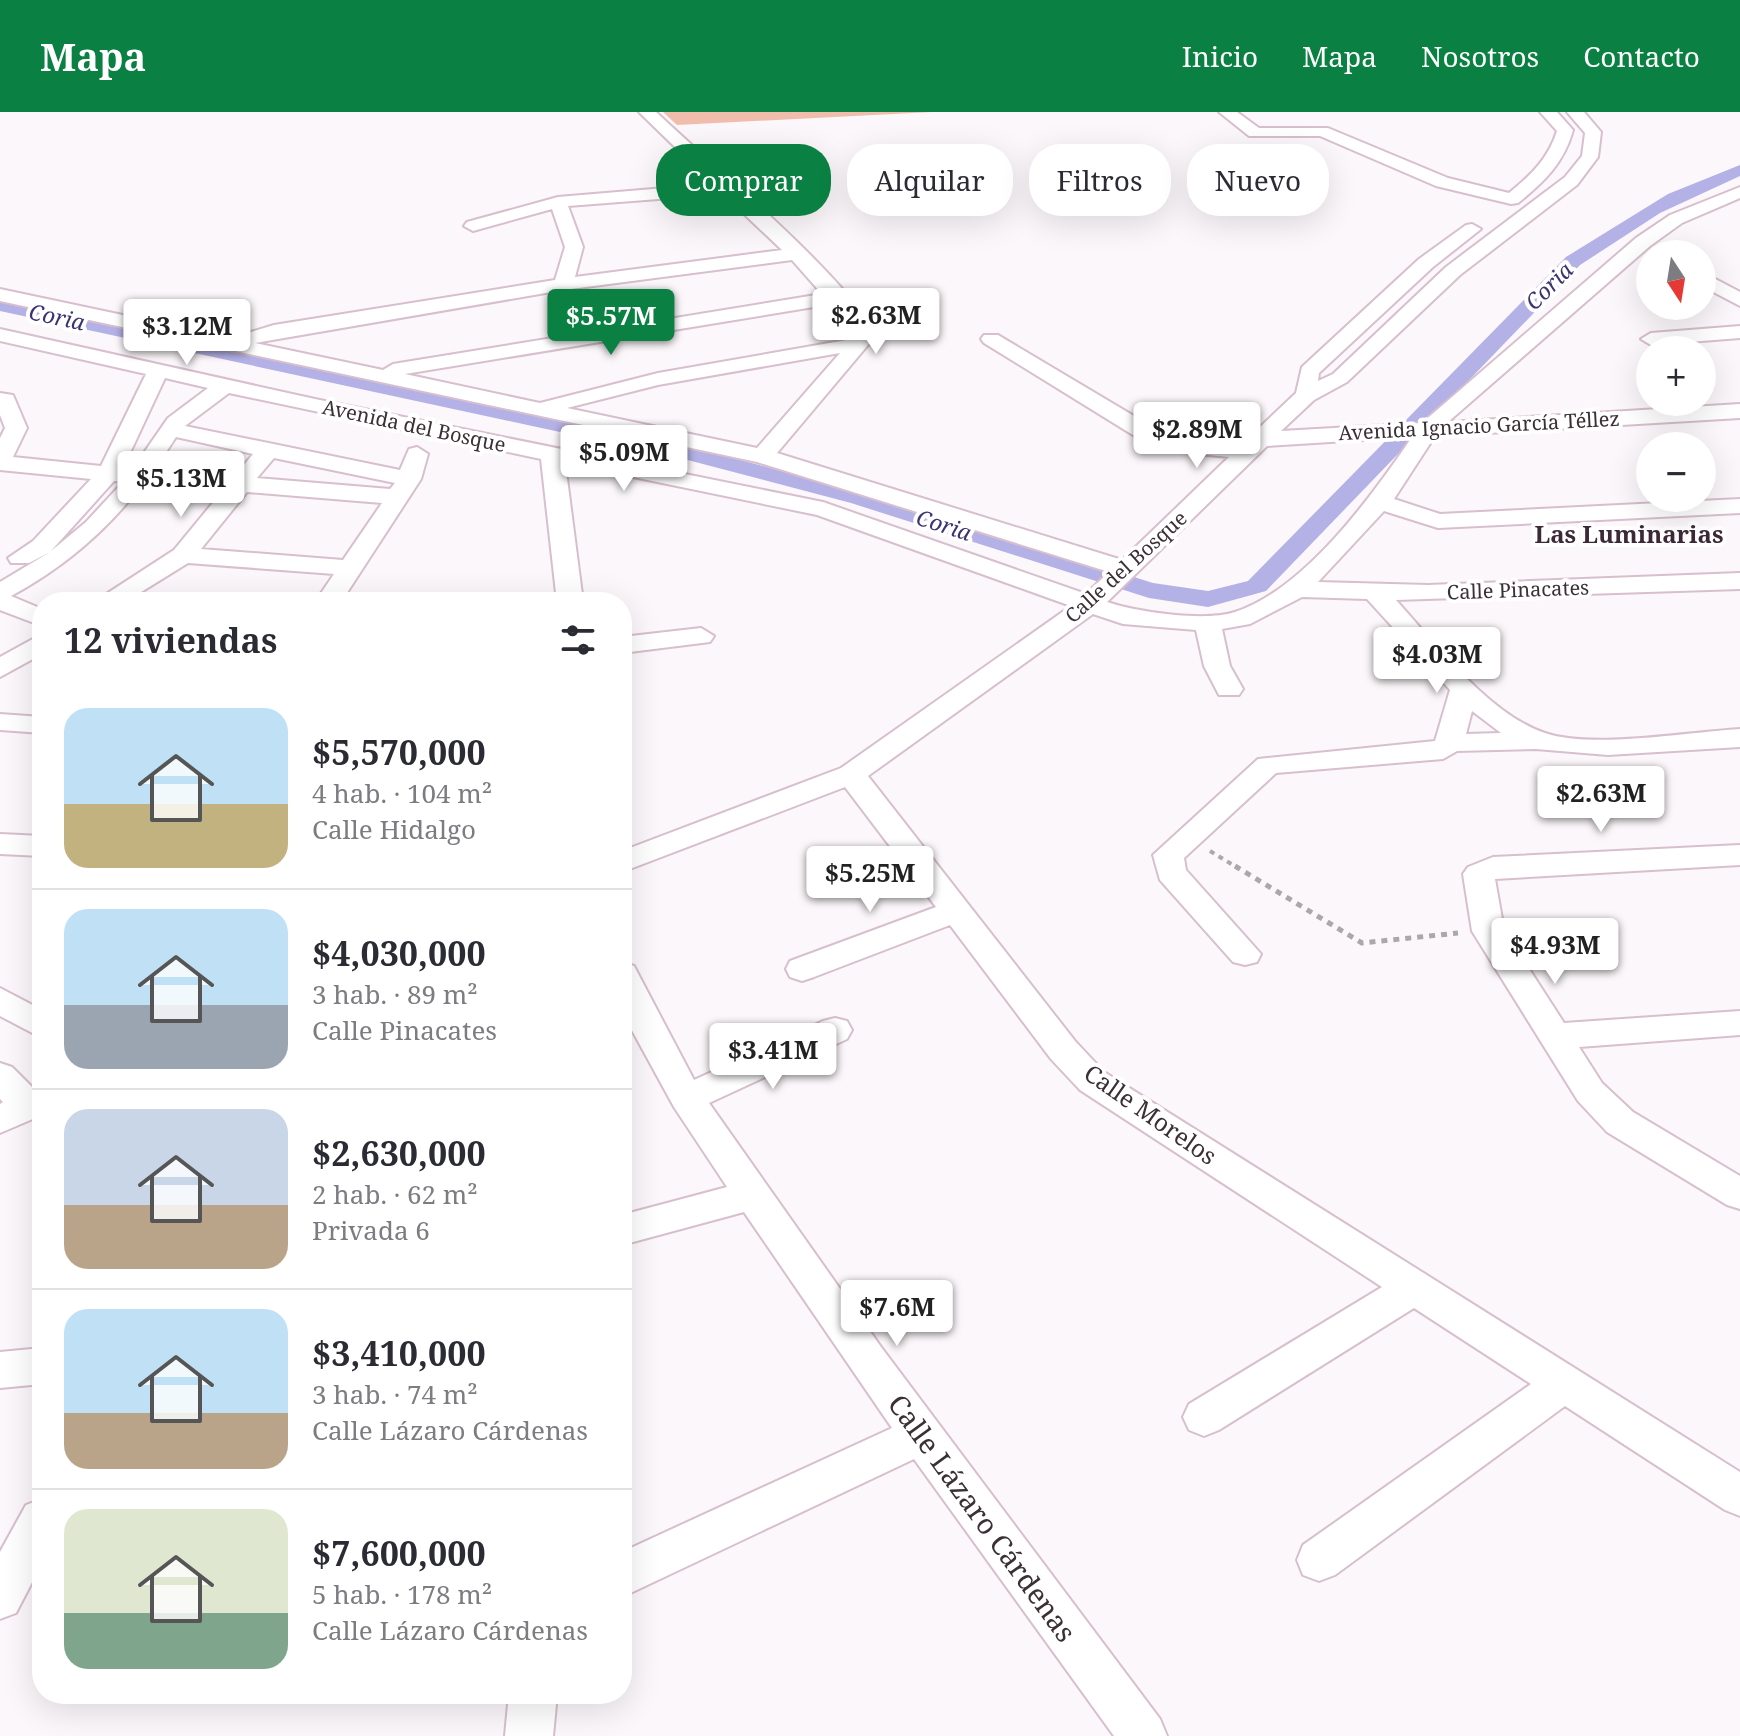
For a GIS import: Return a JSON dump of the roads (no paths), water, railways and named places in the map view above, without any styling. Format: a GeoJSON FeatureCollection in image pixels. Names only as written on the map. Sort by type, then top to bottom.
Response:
{"type":"FeatureCollection","features":[{"type":"Feature","properties":{"kind":"street"},"geometry":{"type":"LineString","coordinates":[[647,112],[682,144]]}},
{"type":"Feature","properties":{"kind":"street"},"geometry":{"type":"LineString","coordinates":[[1227,112],[1255,133],[1322,131]]}},
{"type":"Feature","properties":{"kind":"street"},"geometry":{"type":"LineString","coordinates":[[1298,112],[1322,131],[1442,182],[1511,199]]}},
{"type":"Feature","properties":{"kind":"street","name":"Calle del Bosque"},"geometry":{"type":"LineString","coordinates":[[1306,395],[1309,371],[1426,263],[1544,174],[1560,154],[1565,130],[1548,112]]}},
{"type":"Feature","properties":{"kind":"street","name":"Calle del Bosque"},"geometry":{"type":"LineString","coordinates":[[851,774],[1109,585],[1306,395],[1340,378],[1453,271],[1571,181],[1590,157],[1593,132],[1575,112]]}},
{"type":"Feature","properties":{"kind":"street"},"geometry":{"type":"LineString","coordinates":[[1646,240],[1676,219],[1740,192]]}},
{"type":"Feature","properties":{"kind":"street"},"geometry":{"type":"LineString","coordinates":[[473,226],[558,202],[656,194]]}},
{"type":"Feature","properties":{"kind":"street"},"geometry":{"type":"LineString","coordinates":[[558,202],[574,247],[563,284]]}},
{"type":"Feature","properties":{"kind":"street"},"geometry":{"type":"LineString","coordinates":[[1711,203],[1730,214]]}},
{"type":"Feature","properties":{"kind":"street"},"geometry":{"type":"LineString","coordinates":[[758,216],[797,254],[868,333],[762,456]]}},
{"type":"Feature","properties":{"kind":"street"},"geometry":{"type":"LineString","coordinates":[[1297,589],[1380,502],[1425,423],[1636,248]]}},
{"type":"Feature","properties":{"kind":"street"},"geometry":{"type":"LineString","coordinates":[[231,343],[274,331],[563,284],[797,254]]}},
{"type":"Feature","properties":{"kind":"street"},"geometry":{"type":"LineString","coordinates":[[1716,286],[1740,300]]}},
{"type":"Feature","properties":{"kind":"street"},"geometry":{"type":"LineString","coordinates":[[0,295],[762,456],[1109,585]]}},
{"type":"Feature","properties":{"kind":"street"},"geometry":{"type":"LineString","coordinates":[[379,374],[834,298]]}},
{"type":"Feature","properties":{"kind":"street"},"geometry":{"type":"LineString","coordinates":[[1689,336],[1740,332]]}},
{"type":"Feature","properties":{"kind":"street","name":"Avenida del Bosque"},"geometry":{"type":"LineString","coordinates":[[0,335],[219,391],[823,509],[1109,585],[1123,616],[1208,623],[1241,619],[1297,589]]}},
{"type":"Feature","properties":{"kind":"street","name":"Avenida Ignacio García Téllez"},"geometry":{"type":"LineString","coordinates":[[991,339],[1141,430],[1198,447],[1332,428],[1740,411]]}},
{"type":"Feature","properties":{"kind":"street"},"geometry":{"type":"LineString","coordinates":[[542,408],[658,379],[856,344]]}},
{"type":"Feature","properties":{"kind":"street"},"geometry":{"type":"LineString","coordinates":[[0,570],[42,546],[109,473],[155,376]]}},
{"type":"Feature","properties":{"kind":"street"},"geometry":{"type":"LineString","coordinates":[[644,432],[658,379]]}},
{"type":"Feature","properties":{"kind":"street"},"geometry":{"type":"LineString","coordinates":[[0,592],[31,576],[96,530],[140,477],[177,420],[219,391]]}},
{"type":"Feature","properties":{"kind":"street"},"geometry":{"type":"LineString","coordinates":[[1716,399],[1740,398]]}},
{"type":"Feature","properties":{"kind":"street"},"geometry":{"type":"LineString","coordinates":[[0,399],[5,400],[16,428],[0,462],[140,477]]}},
{"type":"Feature","properties":{"kind":"street","name":"Avenida Ignacio García Téllez"},"geometry":{"type":"LineString","coordinates":[[1425,423],[1636,405]]}},
{"type":"Feature","properties":{"kind":"street"},"geometry":{"type":"LineString","coordinates":[[172,430],[268,450],[403,488]]}},
{"type":"Feature","properties":{"kind":"street"},"geometry":{"type":"LineString","coordinates":[[123,592],[183,555],[268,450]]}},
{"type":"Feature","properties":{"kind":"street"},"geometry":{"type":"LineString","coordinates":[[334,592],[403,488],[417,454]]}},
{"type":"Feature","properties":{"kind":"street"},"geometry":{"type":"LineString","coordinates":[[552,454],[569,592]]}},
{"type":"Feature","properties":{"kind":"street"},"geometry":{"type":"LineString","coordinates":[[240,484],[403,488]]}},
{"type":"Feature","properties":{"kind":"street"},"geometry":{"type":"LineString","coordinates":[[1380,502],[1438,521],[1740,506]]}},
{"type":"Feature","properties":{"kind":"street"},"geometry":{"type":"LineString","coordinates":[[183,555],[350,568]]}},
{"type":"Feature","properties":{"kind":"street","name":"Calle Pinacates"},"geometry":{"type":"LineString","coordinates":[[1297,589],[1376,593],[1740,581]]}},
{"type":"Feature","properties":{"kind":"street"},"geometry":{"type":"LineString","coordinates":[[1376,593],[1464,687],[1518,733],[1538,741],[1562,746],[1740,738]]}},
{"type":"Feature","properties":{"kind":"street"},"geometry":{"type":"LineString","coordinates":[[0,601],[32,614]]}},
{"type":"Feature","properties":{"kind":"street"},"geometry":{"type":"LineString","coordinates":[[1208,623],[1217,666],[1229,689]]}},
{"type":"Feature","properties":{"kind":"street"},"geometry":{"type":"LineString","coordinates":[[632,644],[701,636]]}},
{"type":"Feature","properties":{"kind":"street"},"geometry":{"type":"LineString","coordinates":[[0,669],[32,648]]}},
{"type":"Feature","properties":{"kind":"street"},"geometry":{"type":"LineString","coordinates":[[1245,954],[1171,873],[1168,855],[1185,836],[1268,765],[1443,750],[1449,743],[1464,687]]}},
{"type":"Feature","properties":{"kind":"street"},"geometry":{"type":"LineString","coordinates":[[0,722],[32,724]]}},
{"type":"Feature","properties":{"kind":"street"},"geometry":{"type":"LineString","coordinates":[[1449,743],[1538,741]]}},
{"type":"Feature","properties":{"kind":"street"},"geometry":{"type":"LineString","coordinates":[[632,858],[851,774]]}},
{"type":"Feature","properties":{"kind":"street","name":"Calle Morelos"},"geometry":{"type":"LineString","coordinates":[[851,774],[1092,1081],[1740,1496]]}},
{"type":"Feature","properties":{"kind":"street"},"geometry":{"type":"LineString","coordinates":[[0,844],[32,846]]}},
{"type":"Feature","properties":{"kind":"street"},"geometry":{"type":"LineString","coordinates":[[1738,1192],[1603,1109],[1552,1036],[1488,931],[1479,874],[1493,867],[1740,855]]}},
{"type":"Feature","properties":{"kind":"street"},"geometry":{"type":"LineString","coordinates":[[802,969],[957,911]]}},
{"type":"Feature","properties":{"kind":"street","name":"Calle Lázaro Cárdenas"},"geometry":{"type":"LineString","coordinates":[[632,999],[643,1027],[687,1098],[920,1436],[1143,1736]]}},
{"type":"Feature","properties":{"kind":"street"},"geometry":{"type":"LineString","coordinates":[[0,1000],[32,1020]]}},
{"type":"Feature","properties":{"kind":"street"},"geometry":{"type":"LineString","coordinates":[[1552,1036],[1740,1023]]}},
{"type":"Feature","properties":{"kind":"street"},"geometry":{"type":"LineString","coordinates":[[687,1098],[835,1030]]}},
{"type":"Feature","properties":{"kind":"street"},"geometry":{"type":"LineString","coordinates":[[0,1076],[23,1108]]}},
{"type":"Feature","properties":{"kind":"street"},"geometry":{"type":"LineString","coordinates":[[632,1227],[753,1195]]}},
{"type":"Feature","properties":{"kind":"street"},"geometry":{"type":"LineString","coordinates":[[1204,1417],[1414,1288]]}},
{"type":"Feature","properties":{"kind":"street"},"geometry":{"type":"LineString","coordinates":[[0,1370],[32,1367]]}},
{"type":"Feature","properties":{"kind":"street"},"geometry":{"type":"LineString","coordinates":[[1319,1560],[1564,1384]]}},
{"type":"Feature","properties":{"kind":"street"},"geometry":{"type":"LineString","coordinates":[[632,1570],[920,1436]]}},
{"type":"Feature","properties":{"kind":"street"},"geometry":{"type":"LineString","coordinates":[[0,1597],[32,1538]]}},
{"type":"Feature","properties":{"kind":"street"},"geometry":{"type":"LineString","coordinates":[[529,1736],[532,1704]]}},
{"type":"Feature","properties":{"kind":"waterway","name":"Coria"},"geometry":{"type":"LineString","coordinates":[[0,305],[682,452],[859,498],[1149,590],[1208,599],[1257,586],[1573,261],[1674,198],[1740,170]]}},
{"type":"Feature","properties":{"kind":"district","name":"Las Luminarias"},"geometry":{"type":"Point","coordinates":[1629,535]}}]}
